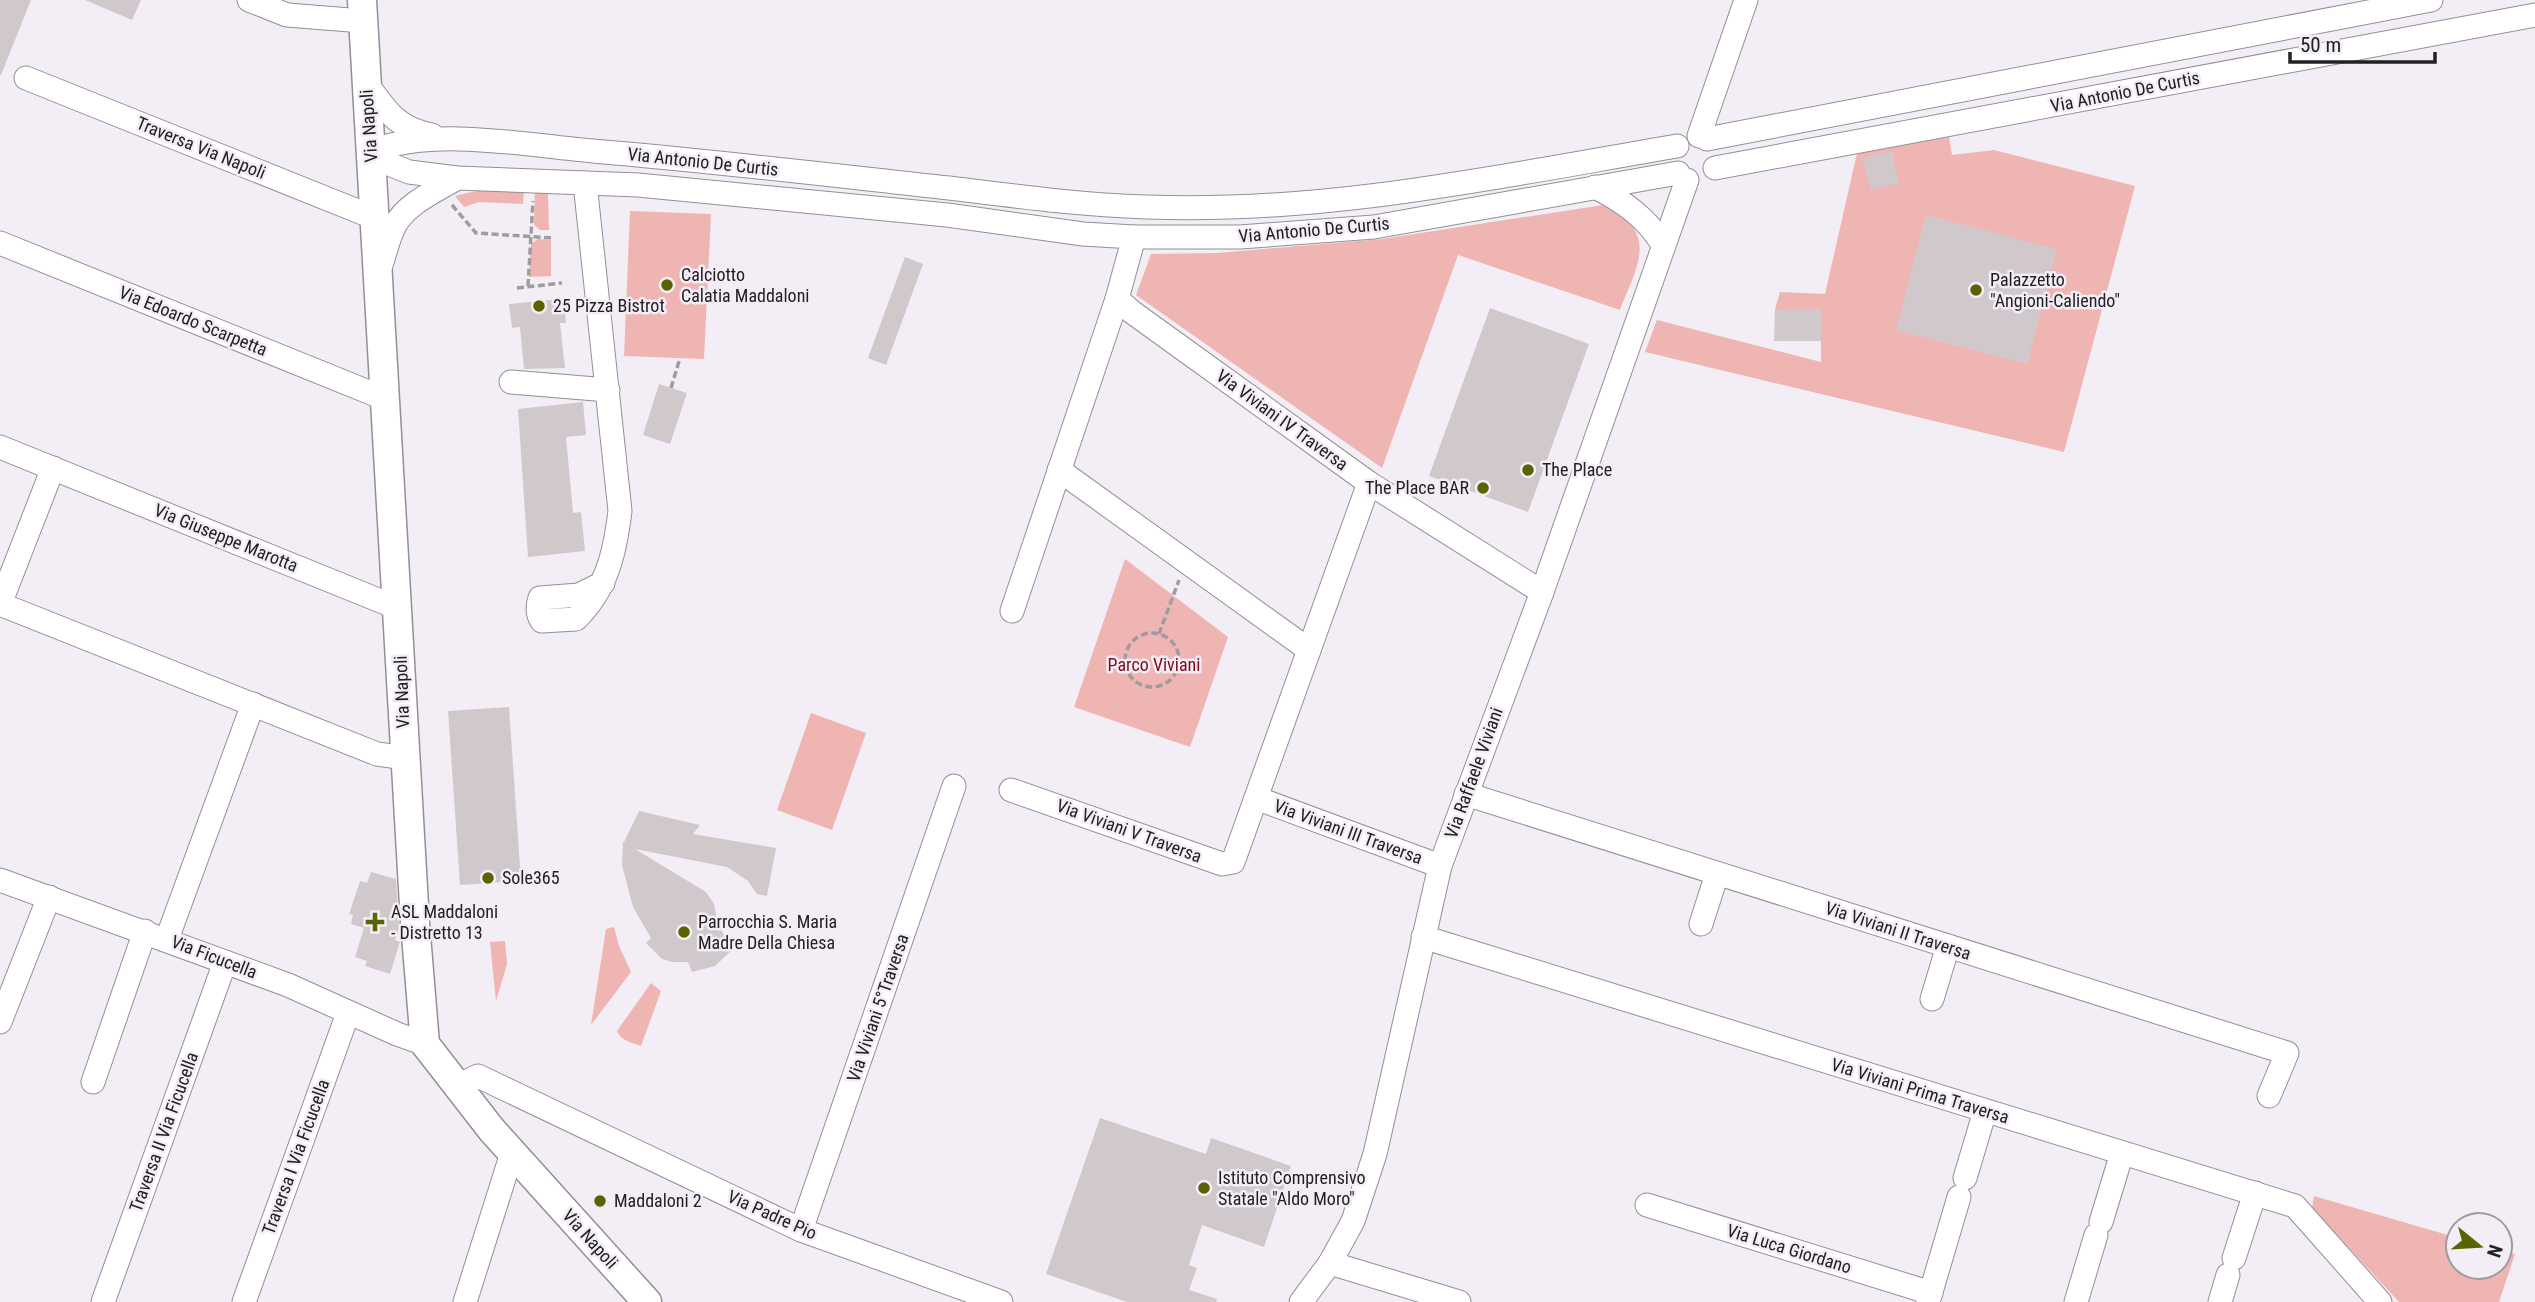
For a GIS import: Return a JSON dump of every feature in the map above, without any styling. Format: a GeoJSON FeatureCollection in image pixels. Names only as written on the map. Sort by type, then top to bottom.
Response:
{"type":"FeatureCollection","features":[{"type":"Feature","properties":{"kind":"main road","name":"Via Napoli"},"geometry":{"type":"LineString","coordinates":[[362,10],[405,758],[425,1044],[491,1129],[647,1302]]}},
{"type":"Feature","properties":{"kind":"street"},"geometry":{"type":"LineString","coordinates":[[249,0],[286,15],[362,10]]}},
{"type":"Feature","properties":{"kind":"street"},"geometry":{"type":"LineString","coordinates":[[1715,168],[1716,149],[1703,138],[1746,0]]}},
{"type":"Feature","properties":{"kind":"street","name":"Via Antonio De Curtis"},"geometry":{"type":"LineString","coordinates":[[367,84],[396,121],[414,132],[456,139],[1146,207],[1246,207],[1418,191],[1677,146],[1687,138],[1703,138],[2431,0]]}},
{"type":"Feature","properties":{"kind":"street","name":"Via Antonio De Curtis"},"geometry":{"type":"LineString","coordinates":[[371,151],[389,164],[409,172],[457,178],[638,185],[947,215],[1083,234],[1240,237],[1374,227],[1595,187],[1682,176],[1703,180],[1715,168],[2535,15]]}},
{"type":"Feature","properties":{"kind":"street","name":"Traversa Via Napoli"},"geometry":{"type":"LineString","coordinates":[[26,78],[375,218]]}},
{"type":"Feature","properties":{"kind":"street","name":"Via Antonio De Curtis"},"geometry":{"type":"LineString","coordinates":[[371,151],[412,141],[456,139]]}},
{"type":"Feature","properties":{"kind":"street"},"geometry":{"type":"LineString","coordinates":[[1677,146],[1673,159],[1682,176]]}},
{"type":"Feature","properties":{"kind":"street","name":"Via Raffaele Viviani"},"geometry":{"type":"LineString","coordinates":[[1301,1302],[1330,1263],[1353,1221],[1375,1154],[1440,866],[1542,592],[1663,245],[1682,176]]}},
{"type":"Feature","properties":{"kind":"street"},"geometry":{"type":"LineString","coordinates":[[378,274],[395,225],[403,215],[414,204],[457,178]]}},
{"type":"Feature","properties":{"kind":"street"},"geometry":{"type":"LineString","coordinates":[[585,183],[620,511],[617,542],[603,583]]}},
{"type":"Feature","properties":{"kind":"street"},"geometry":{"type":"LineString","coordinates":[[1595,187],[1618,198],[1652,227],[1663,245]]}},
{"type":"Feature","properties":{"kind":"street"},"geometry":{"type":"LineString","coordinates":[[947,215],[950,189]]}},
{"type":"Feature","properties":{"kind":"street"},"geometry":{"type":"LineString","coordinates":[[1012,611],[1117,299],[1134,237]]}},
{"type":"Feature","properties":{"kind":"street","name":"Via Edoardo Scarpetta"},"geometry":{"type":"LineString","coordinates":[[0,243],[386,399]]}},
{"type":"Feature","properties":{"kind":"street","name":"Via Viviani IV Traversa"},"geometry":{"type":"LineString","coordinates":[[1117,299],[1369,482],[1542,592]]}},
{"type":"Feature","properties":{"kind":"street"},"geometry":{"type":"LineString","coordinates":[[511,382],[608,390]]}},
{"type":"Feature","properties":{"kind":"street","name":"Via Giuseppe Marotta"},"geometry":{"type":"LineString","coordinates":[[0,447],[398,608]]}},
{"type":"Feature","properties":{"kind":"street"},"geometry":{"type":"LineString","coordinates":[[53,468],[0,604],[377,754],[405,758]]}},
{"type":"Feature","properties":{"kind":"street"},"geometry":{"type":"LineString","coordinates":[[1059,470],[1309,650]]}},
{"type":"Feature","properties":{"kind":"street","name":"Via Viviani V Traversa"},"geometry":{"type":"LineString","coordinates":[[1011,789],[1222,864],[1233,862],[1369,482]]}},
{"type":"Feature","properties":{"kind":"street"},"geometry":{"type":"LineString","coordinates":[[167,939],[253,704]]}},
{"type":"Feature","properties":{"kind":"street","name":"Via Viviani 5°Traversa"},"geometry":{"type":"LineString","coordinates":[[801,1230],[954,786]]}},
{"type":"Feature","properties":{"kind":"street","name":"Via Viviani II Traversa"},"geometry":{"type":"LineString","coordinates":[[1466,794],[2287,1053],[2269,1096]]}},
{"type":"Feature","properties":{"kind":"street","name":"Via Viviani III Traversa"},"geometry":{"type":"LineString","coordinates":[[1256,798],[1440,866]]}},
{"type":"Feature","properties":{"kind":"street"},"geometry":{"type":"LineString","coordinates":[[1701,924],[1717,874]]}},
{"type":"Feature","properties":{"kind":"street","name":"Via Ficucella"},"geometry":{"type":"LineString","coordinates":[[0,880],[288,985],[425,1044]]}},
{"type":"Feature","properties":{"kind":"street"},"geometry":{"type":"LineString","coordinates":[[0,1022],[49,898]]}},
{"type":"Feature","properties":{"kind":"street"},"geometry":{"type":"LineString","coordinates":[[93,1082],[145,931]]}},
{"type":"Feature","properties":{"kind":"street","name":"Via Viviani Prima Traversa"},"geometry":{"type":"LineString","coordinates":[[1423,937],[2295,1206],[2380,1302]]}},
{"type":"Feature","properties":{"kind":"street"},"geometry":{"type":"LineString","coordinates":[[1932,999],[1948,946]]}},
{"type":"Feature","properties":{"kind":"street","name":"Traversa II Via Ficucella"},"geometry":{"type":"LineString","coordinates":[[103,1302],[225,962]]}},
{"type":"Feature","properties":{"kind":"street","name":"Traversa I Via Ficucella"},"geometry":{"type":"LineString","coordinates":[[244,1302],[348,1013]]}},
{"type":"Feature","properties":{"kind":"street","name":"Via Padre Pio"},"geometry":{"type":"LineString","coordinates":[[457,1086],[478,1076],[801,1230],[1000,1302]]}},
{"type":"Feature","properties":{"kind":"street"},"geometry":{"type":"LineString","coordinates":[[491,1129],[490,1112],[499,1098],[513,1092]]}},
{"type":"Feature","properties":{"kind":"street","name":"Via Luca Giordano"},"geometry":{"type":"LineString","coordinates":[[1647,1205],[1929,1297],[1985,1111]]}},
{"type":"Feature","properties":{"kind":"street"},"geometry":{"type":"LineString","coordinates":[[465,1302],[512,1153]]}},
{"type":"Feature","properties":{"kind":"street"},"geometry":{"type":"LineString","coordinates":[[2076,1302],[2122,1153]]}},
{"type":"Feature","properties":{"kind":"street"},"geometry":{"type":"LineString","coordinates":[[2220,1302],[2255,1193]]}},
{"type":"Feature","properties":{"kind":"street"},"geometry":{"type":"LineString","coordinates":[[1330,1263],[1459,1302]]}},
{"type":"Feature","properties":{"kind":"path"},"geometry":{"type":"LineString","coordinates":[[527,286],[534,181]]}},
{"type":"Feature","properties":{"kind":"path"},"geometry":{"type":"LineString","coordinates":[[450,202],[476,233],[553,238]]}},
{"type":"Feature","properties":{"kind":"path"},"geometry":{"type":"LineString","coordinates":[[517,288],[562,283]]}},
{"type":"Feature","properties":{"kind":"path"},"geometry":{"type":"LineString","coordinates":[[671,388],[680,358]]}},
{"type":"Feature","properties":{"kind":"path"},"geometry":{"type":"LineString","coordinates":[[1159,634],[1185,561]]}},
{"type":"Feature","properties":{"kind":"path"},"geometry":{"type":"LineString","coordinates":[[1159,634],[1175,645],[1180,663],[1172,679],[1158,688],[1149,688],[1133,681],[1128,674],[1125,657],[1133,641],[1141,636],[1159,634]]}},
{"type":"Feature","properties":{"kind":"green space"},"geometry":{"type":"Polygon","coordinates":[[[1949,137],[1952,155],[1994,150],[2135,186],[2064,452],[1645,352],[1657,320],[1821,362],[1821,309],[1775,309],[1780,292],[1825,294],[1857,153],[1949,137]]]}},
{"type":"Feature","properties":{"kind":"green space"},"geometry":{"type":"Polygon","coordinates":[[[489,188],[524,191],[523,204],[479,202],[464,207],[455,196],[489,188]]]}},
{"type":"Feature","properties":{"kind":"green space"},"geometry":{"type":"Polygon","coordinates":[[[535,191],[548,193],[549,230],[540,230],[534,225],[535,191]]]}},
{"type":"Feature","properties":{"kind":"green space"},"geometry":{"type":"Polygon","coordinates":[[[1603,205],[1631,225],[1637,234],[1639,245],[1637,267],[1620,310],[1458,255],[1382,468],[1136,295],[1151,254],[1217,253],[1382,239],[1603,205]]]}},
{"type":"Feature","properties":{"kind":"green space","name":"Calciotto Calatia Maddaloni"},"geometry":{"type":"Polygon","coordinates":[[[630,211],[711,214],[704,359],[624,356],[630,211]]]}},
{"type":"Feature","properties":{"kind":"green space"},"geometry":{"type":"Polygon","coordinates":[[[538,239],[551,240],[551,276],[529,277],[531,244],[538,239]]]}},
{"type":"Feature","properties":{"kind":"green space","name":"Parco Viviani"},"geometry":{"type":"Polygon","coordinates":[[[1125,559],[1228,637],[1190,747],[1074,707],[1125,559]]]}},
{"type":"Feature","properties":{"kind":"green space"},"geometry":{"type":"Polygon","coordinates":[[[811,713],[866,733],[832,830],[777,810],[811,713]]]}},
{"type":"Feature","properties":{"kind":"green space"},"geometry":{"type":"Polygon","coordinates":[[[614,927],[631,972],[591,1025],[606,929],[614,927]]]}},
{"type":"Feature","properties":{"kind":"green space"},"geometry":{"type":"Polygon","coordinates":[[[505,941],[507,964],[496,1001],[490,942],[505,941]]]}},
{"type":"Feature","properties":{"kind":"green space"},"geometry":{"type":"Polygon","coordinates":[[[651,983],[661,991],[641,1046],[624,1039],[617,1031],[651,983]]]}},
{"type":"Feature","properties":{"kind":"green space"},"geometry":{"type":"Polygon","coordinates":[[[2314,1196],[2444,1234],[2444,1281],[2506,1281],[2499,1302],[2399,1302],[2312,1208],[2314,1196]]]}},
{"type":"Feature","properties":{"kind":"building"},"geometry":{"type":"Polygon","coordinates":[[[0,0],[31,0],[1,75],[0,75],[0,0]]]}},
{"type":"Feature","properties":{"kind":"building"},"geometry":{"type":"Polygon","coordinates":[[[85,0],[141,0],[132,20],[85,0]]]}},
{"type":"Feature","properties":{"kind":"building"},"geometry":{"type":"Polygon","coordinates":[[[1892,151],[1899,183],[1871,190],[1863,158],[1892,151]]]}},
{"type":"Feature","properties":{"kind":"building","name":"Palazzetto \"Angioni-Caliendo\""},"geometry":{"type":"Polygon","coordinates":[[[1926,215],[2057,249],[2027,364],[1896,330],[1926,215]]]}},
{"type":"Feature","properties":{"kind":"building"},"geometry":{"type":"Polygon","coordinates":[[[905,257],[923,264],[886,365],[868,358],[905,257]]]}},
{"type":"Feature","properties":{"kind":"building"},"geometry":{"type":"Polygon","coordinates":[[[564,299],[566,323],[560,323],[565,368],[524,369],[520,327],[512,328],[509,304],[564,299]]]}},
{"type":"Feature","properties":{"kind":"building"},"geometry":{"type":"Polygon","coordinates":[[[1490,308],[1589,344],[1528,512],[1429,476],[1490,308]]]}},
{"type":"Feature","properties":{"kind":"building"},"geometry":{"type":"Polygon","coordinates":[[[1775,309],[1821,309],[1821,341],[1774,341],[1775,309]]]}},
{"type":"Feature","properties":{"kind":"building"},"geometry":{"type":"Polygon","coordinates":[[[659,384],[687,393],[670,444],[643,435],[659,384]]]}},
{"type":"Feature","properties":{"kind":"building"},"geometry":{"type":"Polygon","coordinates":[[[583,402],[586,435],[566,437],[573,513],[581,512],[585,551],[528,557],[518,409],[583,402]]]}},
{"type":"Feature","properties":{"kind":"building"},"geometry":{"type":"Polygon","coordinates":[[[509,707],[521,881],[460,885],[448,711],[509,707]]]}},
{"type":"Feature","properties":{"kind":"building"},"geometry":{"type":"Polygon","coordinates":[[[639,811],[700,825],[693,834],[776,848],[767,896],[757,894],[748,881],[727,867],[635,849],[706,892],[714,904],[718,925],[733,949],[715,966],[692,972],[688,962],[662,959],[646,943],[651,938],[633,907],[622,865],[623,841],[639,811]]]}},
{"type":"Feature","properties":{"kind":"building","name":"ASL Maddaloni - Distretto 13"},"geometry":{"type":"Polygon","coordinates":[[[371,872],[396,879],[399,930],[395,940],[400,942],[390,974],[365,966],[367,961],[355,957],[364,928],[351,924],[353,915],[349,914],[360,881],[367,883],[371,872]]]}},
{"type":"Feature","properties":{"kind":"building"},"geometry":{"type":"Polygon","coordinates":[[[1100,1118],[1206,1154],[1211,1138],[1291,1166],[1264,1247],[1202,1225],[1189,1265],[1197,1268],[1189,1290],[1217,1299],[1216,1302],[1127,1302],[1046,1274],[1100,1118]]]}},
{"type":"Feature","properties":{"kind":"place","name":"Calciotto Calatia Maddaloni"},"geometry":{"type":"Point","coordinates":[667,285]}},
{"type":"Feature","properties":{"kind":"place","name":"Palazzetto \"Angioni-Caliendo\""},"geometry":{"type":"Point","coordinates":[1976,290]}},
{"type":"Feature","properties":{"kind":"place","name":"25 Pizza Bistrot"},"geometry":{"type":"Point","coordinates":[539,306]}},
{"type":"Feature","properties":{"kind":"place","name":"The Place"},"geometry":{"type":"Point","coordinates":[1528,470]}},
{"type":"Feature","properties":{"kind":"place","name":"The Place BAR"},"geometry":{"type":"Point","coordinates":[1483,488]}},
{"type":"Feature","properties":{"kind":"place","name":"Sole365"},"geometry":{"type":"Point","coordinates":[488,878]}},
{"type":"Feature","properties":{"kind":"place","name":"ASL Maddaloni - Distretto 13"},"geometry":{"type":"Point","coordinates":[375,922]}},
{"type":"Feature","properties":{"kind":"place","name":"Parrocchia S. Maria Madre Della Chiesa"},"geometry":{"type":"Point","coordinates":[684,932]}},
{"type":"Feature","properties":{"kind":"place","name":"Istituto Comprensivo Statale \"Aldo Moro\""},"geometry":{"type":"Point","coordinates":[1204,1188]}},
{"type":"Feature","properties":{"kind":"place","name":"Maddaloni 2"},"geometry":{"type":"Point","coordinates":[600,1201]}}]}
